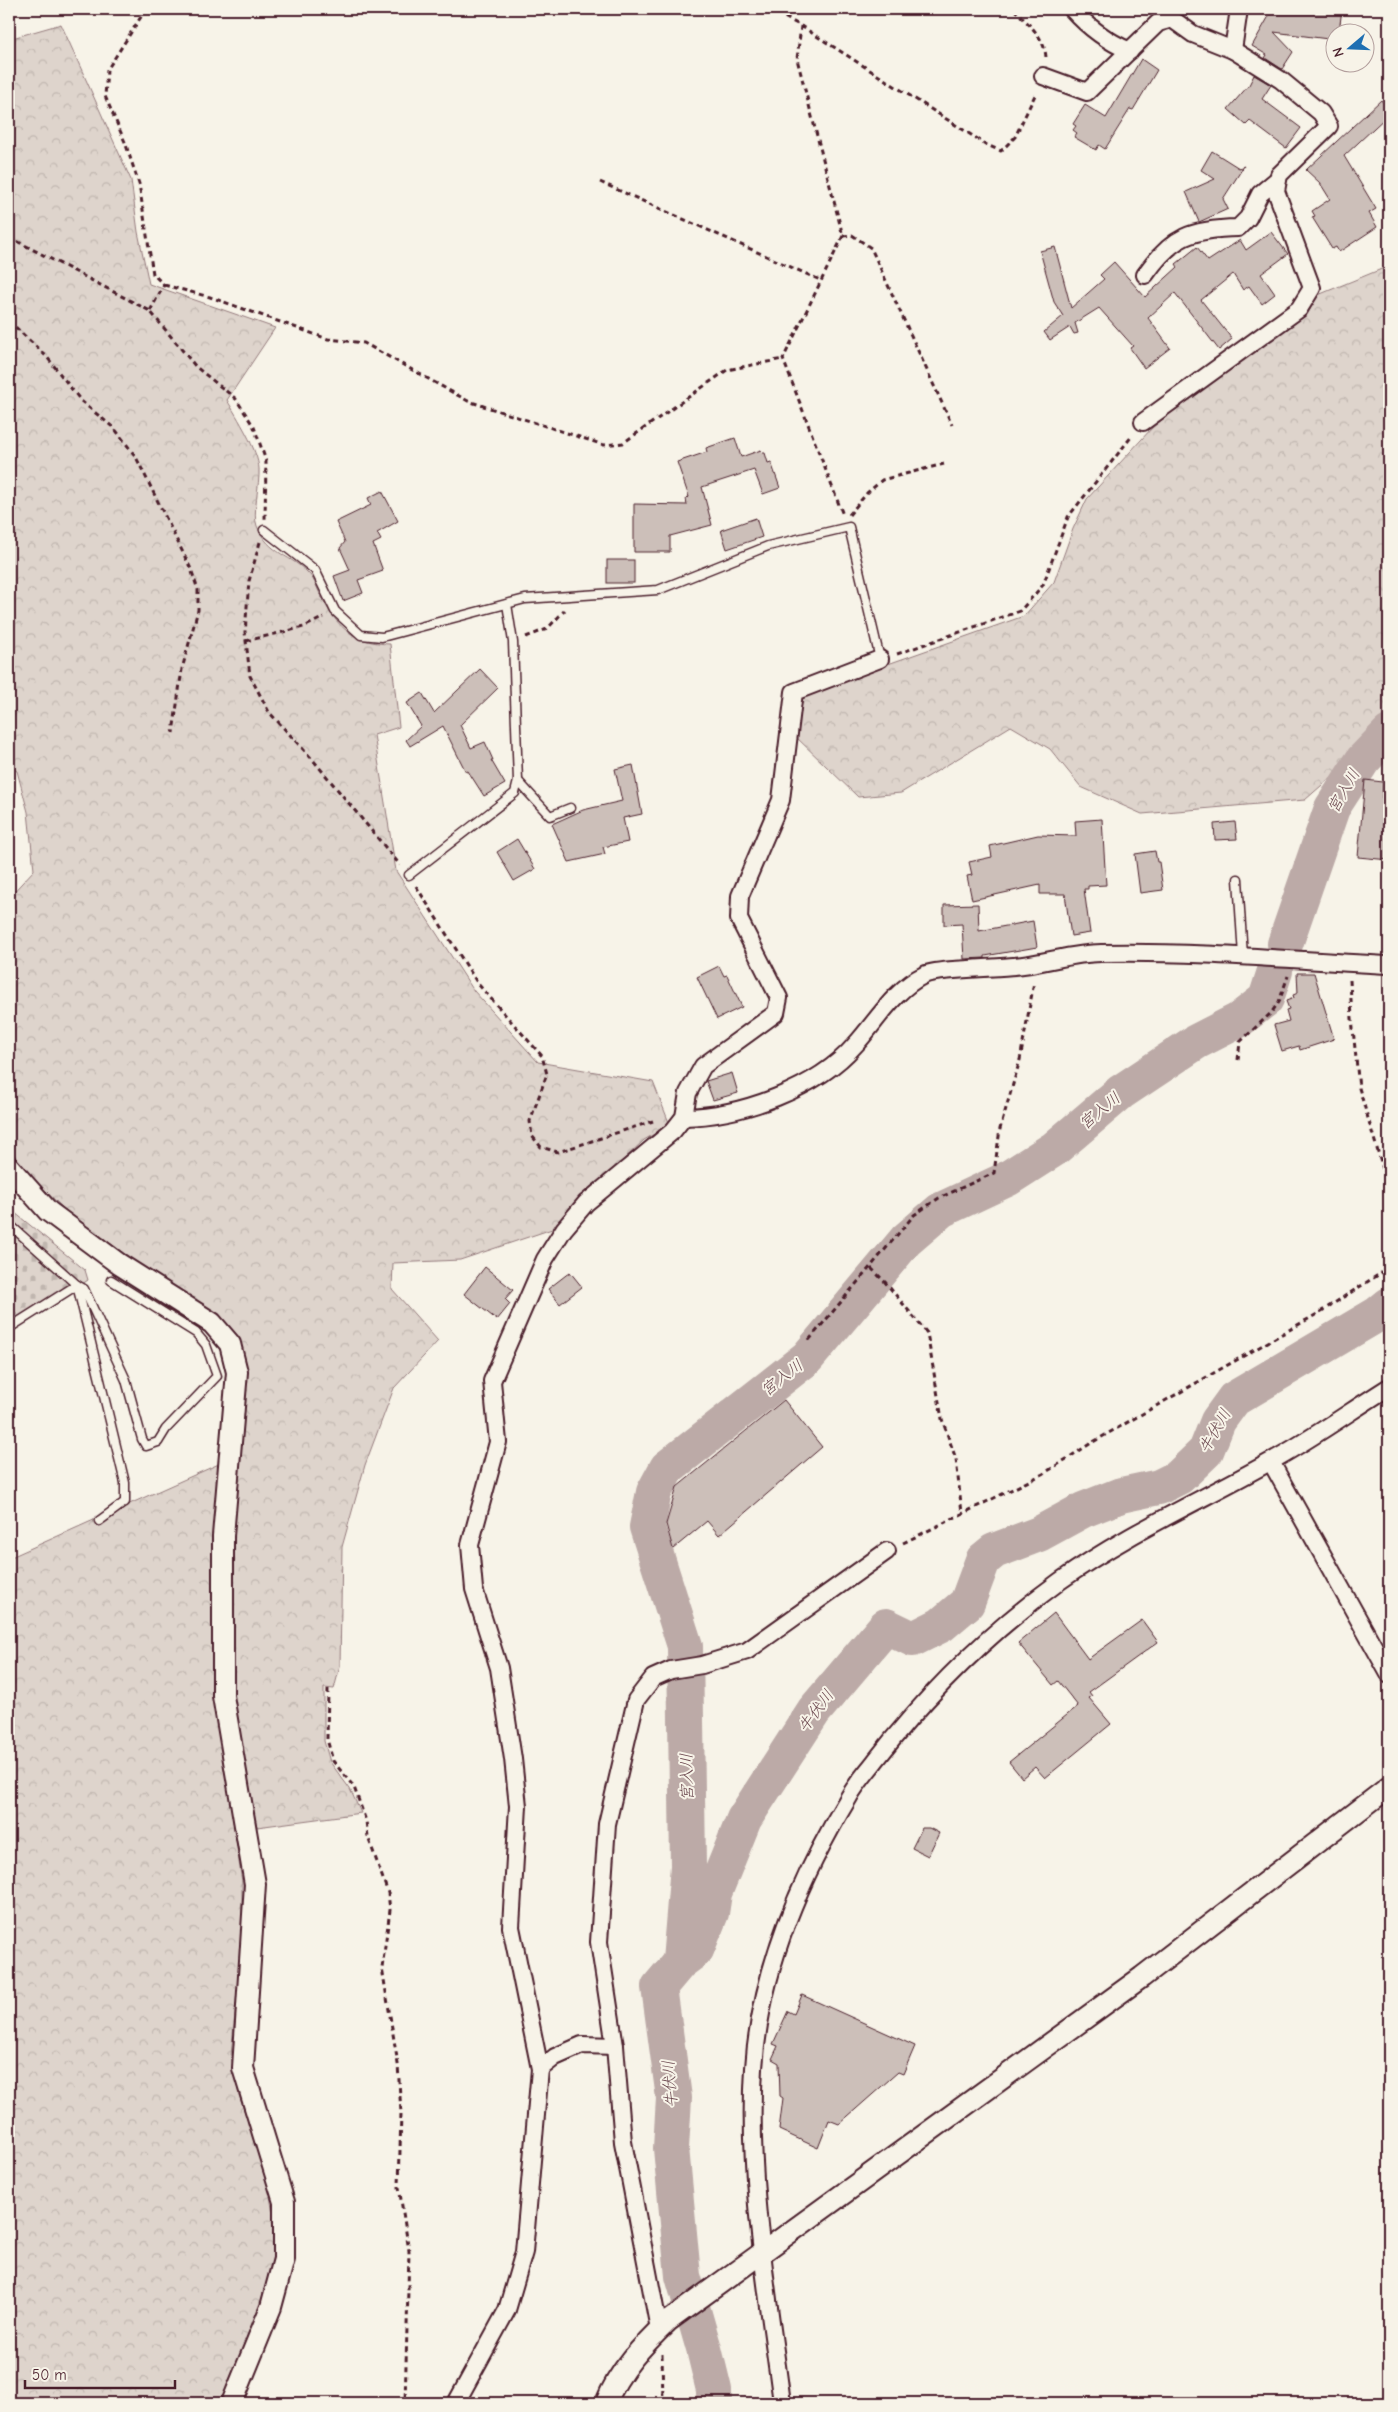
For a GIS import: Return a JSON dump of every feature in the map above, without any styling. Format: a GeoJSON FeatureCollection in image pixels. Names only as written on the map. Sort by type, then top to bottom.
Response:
{"type":"FeatureCollection","features":[{"type":"Feature","properties":{"kind":"street"},"geometry":{"type":"LineString","coordinates":[[1072,9],[1087,26],[1110,43],[1130,51]]}},
{"type":"Feature","properties":{"kind":"street"},"geometry":{"type":"LineString","coordinates":[[1233,50],[1240,9]]}},
{"type":"Feature","properties":{"kind":"street"},"geometry":{"type":"LineString","coordinates":[[1043,76],[1087,92],[1158,23],[1172,19],[1193,34],[1233,50],[1281,80],[1321,113],[1329,126],[1260,194],[1248,218],[1238,228],[1208,229],[1186,235],[1155,260],[1145,275]]}},
{"type":"Feature","properties":{"kind":"street"},"geometry":{"type":"LineString","coordinates":[[1143,422],[1299,309],[1312,288],[1276,191],[1278,178]]}},
{"type":"Feature","properties":{"kind":"street"},"geometry":{"type":"LineString","coordinates":[[456,2403],[507,2310],[524,2252],[540,2069],[511,1927],[518,1806],[513,1759],[499,1668],[474,1589],[470,1545],[498,1442],[492,1381],[541,1268],[564,1229],[586,1203],[672,1131],[684,1117],[688,1092],[703,1066],[776,1013],[779,998],[739,919],[739,911],[740,896],[781,800],[794,692],[880,660]]}},
{"type":"Feature","properties":{"kind":"street"},"geometry":{"type":"LineString","coordinates":[[684,1117],[703,1117],[778,1098],[816,1077],[854,1047],[906,986],[926,973],[1034,965],[1098,953],[1243,956],[1389,965]]}},
{"type":"Feature","properties":{"kind":"street"},"geometry":{"type":"LineString","coordinates":[[9,1167],[48,1211],[119,1264],[212,1323],[230,1344],[237,1372],[223,1536],[223,1696],[255,1884],[243,2068],[284,2202],[284,2259],[271,2307],[232,2403]]}},
{"type":"Feature","properties":{"kind":"street"},"geometry":{"type":"LineString","coordinates":[[782,2403],[756,2256],[752,2132],[754,2069],[758,2027],[773,1964],[807,1873],[850,1794],[901,1728],[959,1667],[1017,1615],[1061,1580],[1124,1541],[1271,1462],[1389,1386]]}},
{"type":"Feature","properties":{"kind":"street"},"geometry":{"type":"LineString","coordinates":[[1271,1462],[1389,1674]]}},
{"type":"Feature","properties":{"kind":"street"},"geometry":{"type":"LineString","coordinates":[[664,2325],[623,2142],[615,2046],[599,1942],[607,1824],[636,1700],[653,1678],[671,1670],[702,1665],[747,1651],[887,1551]]}},
{"type":"Feature","properties":{"kind":"street"},"geometry":{"type":"LineString","coordinates":[[606,2403],[623,2370],[664,2325],[756,2256],[1142,1977],[1389,1787]]}},
{"type":"Feature","properties":{"kind":"street"},"geometry":{"type":"LineString","coordinates":[[540,2069],[555,2057],[582,2045],[615,2046]]}},
{"type":"Feature","properties":{"kind":"lane"},"geometry":{"type":"LineString","coordinates":[[264,530],[315,570],[335,611],[361,635],[382,637],[525,599],[658,590],[768,546],[849,527],[880,660]]}},
{"type":"Feature","properties":{"kind":"lane"},"geometry":{"type":"LineString","coordinates":[[409,876],[515,793],[518,781],[513,642],[507,604]]}},
{"type":"Feature","properties":{"kind":"lane"},"geometry":{"type":"LineString","coordinates":[[518,781],[550,816],[570,808]]}},
{"type":"Feature","properties":{"kind":"lane"},"geometry":{"type":"LineString","coordinates":[[1238,879],[1243,956]]}},
{"type":"Feature","properties":{"kind":"lane"},"geometry":{"type":"LineString","coordinates":[[9,1224],[76,1285],[84,1289],[126,1380],[142,1439],[146,1446],[158,1442],[166,1428],[217,1376],[206,1344],[196,1333],[111,1280]]}},
{"type":"Feature","properties":{"kind":"lane"},"geometry":{"type":"LineString","coordinates":[[9,1328],[76,1285]]}},
{"type":"Feature","properties":{"kind":"lane"},"geometry":{"type":"LineString","coordinates":[[76,1285],[125,1483],[125,1502],[99,1521]]}},
{"type":"Feature","properties":{"kind":"path"},"geometry":{"type":"LineString","coordinates":[[146,9],[107,70],[105,96],[125,142],[140,184],[153,274],[164,285],[210,297],[328,339],[364,343],[468,400],[604,445],[623,443],[727,370],[783,359]]}},
{"type":"Feature","properties":{"kind":"path"},"geometry":{"type":"LineString","coordinates":[[770,9],[802,26],[987,145],[1001,151],[1015,138],[1043,76],[1046,64],[1045,48],[1040,37],[1014,9]]}},
{"type":"Feature","properties":{"kind":"path"},"geometry":{"type":"LineString","coordinates":[[802,26],[798,59],[842,236],[783,359],[845,520],[867,492],[882,480],[944,464]]}},
{"type":"Feature","properties":{"kind":"path"},"geometry":{"type":"LineString","coordinates":[[600,182],[820,280]]}},
{"type":"Feature","properties":{"kind":"path"},"geometry":{"type":"LineString","coordinates":[[842,236],[852,235],[871,248],[952,425]]}},
{"type":"Feature","properties":{"kind":"path"},"geometry":{"type":"LineString","coordinates":[[9,237],[150,310],[196,367],[236,399],[254,427],[266,461],[267,498],[264,530],[249,581],[246,641],[250,676],[269,712],[313,760],[409,876],[478,984],[542,1056],[547,1074],[530,1121],[532,1136],[541,1148],[558,1152],[656,1120],[684,1117]]}},
{"type":"Feature","properties":{"kind":"path"},"geometry":{"type":"LineString","coordinates":[[150,310],[164,285]]}},
{"type":"Feature","properties":{"kind":"path"},"geometry":{"type":"LineString","coordinates":[[9,321],[47,357],[81,401],[115,429],[136,457],[192,569],[198,590],[198,610],[182,669],[173,733]]}},
{"type":"Feature","properties":{"kind":"path"},"geometry":{"type":"LineString","coordinates":[[880,660],[1020,611],[1043,585],[1068,517],[1143,422]]}},
{"type":"Feature","properties":{"kind":"path"},"geometry":{"type":"LineString","coordinates":[[513,642],[547,629],[578,596]]}},
{"type":"Feature","properties":{"kind":"path"},"geometry":{"type":"LineString","coordinates":[[246,641],[304,627],[335,611]]}},
{"type":"Feature","properties":{"kind":"path"},"geometry":{"type":"LineString","coordinates":[[1238,1060],[1240,1042],[1263,1022],[1279,1002],[1291,959]]}},
{"type":"Feature","properties":{"kind":"path"},"geometry":{"type":"LineString","coordinates":[[1349,963],[1359,1088],[1389,1189]]}},
{"type":"Feature","properties":{"kind":"path"},"geometry":{"type":"LineString","coordinates":[[809,1340],[914,1215],[939,1198],[994,1173],[1000,1129],[1020,1060],[1034,980],[1034,965]]}},
{"type":"Feature","properties":{"kind":"path"},"geometry":{"type":"LineString","coordinates":[[871,1268],[927,1333],[942,1419],[956,1460],[962,1513]]}},
{"type":"Feature","properties":{"kind":"path"},"geometry":{"type":"LineString","coordinates":[[887,1551],[1043,1474],[1093,1442],[1317,1314],[1389,1268]]}},
{"type":"Feature","properties":{"kind":"path"},"geometry":{"type":"LineString","coordinates":[[328,1689],[327,1739],[333,1760],[354,1787],[366,1821],[368,1838],[388,1893],[390,1910],[382,1968],[398,2064],[401,2113],[399,2187],[409,2251],[405,2403]]}},
{"type":"Feature","properties":{"kind":"path"},"geometry":{"type":"LineString","coordinates":[[663,2403],[664,2325]]}},
{"type":"Feature","properties":{"kind":"green space"},"geometry":{"type":"Polygon","coordinates":[[[61,24],[131,180],[138,232],[149,284],[275,328],[227,400],[246,434],[258,461],[256,521],[262,536],[274,549],[309,574],[328,609],[341,626],[357,637],[367,641],[390,644],[399,727],[374,735],[396,871],[474,991],[538,1062],[653,1082],[670,1125],[644,1140],[592,1190],[561,1226],[460,1260],[393,1263],[392,1289],[438,1341],[394,1388],[365,1465],[342,1547],[340,1666],[334,1689],[324,1688],[324,1741],[330,1762],[350,1789],[361,1813],[257,1827],[231,1704],[232,1553],[246,1391],[244,1356],[233,1330],[218,1316],[163,1282],[65,1210],[21,1167],[9,1145],[9,897],[34,870],[28,812],[17,771],[9,767],[9,39],[61,24]]]}},
{"type":"Feature","properties":{"kind":"green space"},"geometry":{"type":"Polygon","coordinates":[[[1389,266],[1389,743],[1371,742],[1305,800],[1142,814],[1081,787],[1050,749],[1011,726],[901,793],[858,797],[794,735],[803,694],[1024,616],[1054,582],[1073,529],[1087,499],[1152,428],[1208,382],[1307,315],[1318,295],[1389,266]]]}},
{"type":"Feature","properties":{"kind":"green space"},"geometry":{"type":"Polygon","coordinates":[[[9,1208],[85,1270],[88,1280],[9,1334],[9,1208]]]}},
{"type":"Feature","properties":{"kind":"green space"},"geometry":{"type":"Polygon","coordinates":[[[221,1463],[215,1698],[242,1882],[242,1939],[231,2056],[239,2095],[268,2182],[273,2215],[274,2257],[264,2299],[222,2403],[9,2403],[9,1558],[221,1463]]]}},
{"type":"Feature","properties":{"kind":"building"},"geometry":{"type":"Polygon","coordinates":[[[1273,9],[1342,9],[1340,22],[1326,22],[1326,39],[1274,32],[1293,52],[1282,69],[1265,58],[1267,55],[1252,46],[1273,9]]]}},
{"type":"Feature","properties":{"kind":"building"},"geometry":{"type":"Polygon","coordinates":[[[1141,59],[1157,70],[1133,110],[1130,109],[1105,149],[1099,145],[1096,150],[1074,137],[1077,133],[1073,130],[1076,126],[1073,124],[1085,105],[1106,118],[1141,59]]]}},
{"type":"Feature","properties":{"kind":"building"},"geometry":{"type":"Polygon","coordinates":[[[1254,75],[1271,85],[1262,99],[1301,128],[1286,148],[1250,121],[1246,125],[1228,109],[1249,85],[1254,75]]]}},
{"type":"Feature","properties":{"kind":"building"},"geometry":{"type":"Polygon","coordinates":[[[1381,100],[1389,109],[1389,114],[1344,156],[1376,209],[1369,213],[1377,227],[1339,252],[1336,247],[1332,249],[1312,217],[1315,216],[1312,211],[1330,199],[1320,183],[1306,170],[1381,100]]]}},
{"type":"Feature","properties":{"kind":"building"},"geometry":{"type":"Polygon","coordinates":[[[1212,151],[1239,168],[1244,166],[1223,199],[1228,209],[1199,222],[1186,192],[1215,179],[1201,170],[1212,151]]]}},
{"type":"Feature","properties":{"kind":"building"},"geometry":{"type":"Polygon","coordinates":[[[1271,232],[1288,254],[1261,274],[1275,294],[1262,304],[1249,286],[1243,290],[1233,274],[1201,300],[1232,339],[1219,350],[1175,293],[1148,318],[1170,348],[1144,368],[1130,348],[1133,346],[1099,308],[1075,323],[1078,333],[1074,334],[1070,327],[1050,340],[1044,332],[1063,316],[1054,302],[1040,251],[1055,247],[1071,308],[1104,279],[1100,275],[1114,262],[1145,297],[1178,267],[1176,264],[1197,247],[1208,261],[1240,240],[1246,250],[1271,232]]]}},
{"type":"Feature","properties":{"kind":"building"},"geometry":{"type":"Polygon","coordinates":[[[735,438],[741,457],[761,450],[762,453],[765,453],[768,463],[771,462],[780,488],[763,494],[754,470],[702,487],[712,525],[670,536],[670,552],[634,552],[634,504],[687,505],[686,498],[689,497],[677,462],[707,452],[706,448],[735,438]]]}},
{"type":"Feature","properties":{"kind":"building"},"geometry":{"type":"Polygon","coordinates":[[[382,491],[398,521],[377,533],[381,540],[373,544],[383,571],[358,580],[363,593],[343,601],[334,576],[350,570],[340,548],[345,542],[336,522],[371,505],[368,498],[382,491]]]}},
{"type":"Feature","properties":{"kind":"building"},"geometry":{"type":"Polygon","coordinates":[[[756,518],[762,537],[727,549],[721,530],[756,518]]]}},
{"type":"Feature","properties":{"kind":"building"},"geometry":{"type":"Polygon","coordinates":[[[607,560],[634,560],[634,583],[607,583],[607,560]]]}},
{"type":"Feature","properties":{"kind":"building"},"geometry":{"type":"Polygon","coordinates":[[[480,669],[498,688],[460,725],[471,748],[485,742],[493,760],[491,760],[505,784],[484,796],[468,771],[466,772],[443,726],[410,746],[406,740],[421,726],[407,703],[422,693],[434,713],[480,669]]]}},
{"type":"Feature","properties":{"kind":"building"},"geometry":{"type":"Polygon","coordinates":[[[633,765],[642,814],[623,818],[628,842],[603,847],[605,854],[569,862],[552,824],[583,810],[622,801],[615,769],[633,765]]]}},
{"type":"Feature","properties":{"kind":"building"},"geometry":{"type":"Polygon","coordinates":[[[1365,780],[1383,782],[1382,798],[1389,799],[1389,860],[1358,857],[1365,780]]]}},
{"type":"Feature","properties":{"kind":"building"},"geometry":{"type":"Polygon","coordinates":[[[1102,819],[1106,885],[1088,886],[1088,889],[1084,889],[1090,933],[1071,936],[1065,894],[1040,894],[1040,885],[972,900],[967,876],[972,875],[969,862],[992,857],[990,846],[1038,835],[1076,836],[1075,821],[1102,819]]]}},
{"type":"Feature","properties":{"kind":"building"},"geometry":{"type":"Polygon","coordinates":[[[1235,822],[1237,839],[1215,840],[1214,824],[1235,822]]]}},
{"type":"Feature","properties":{"kind":"building"},"geometry":{"type":"Polygon","coordinates":[[[517,839],[535,869],[514,881],[497,852],[517,839]]]}},
{"type":"Feature","properties":{"kind":"building"},"geometry":{"type":"Polygon","coordinates":[[[1155,851],[1157,862],[1159,862],[1163,890],[1140,893],[1135,854],[1155,851]]]}},
{"type":"Feature","properties":{"kind":"building"},"geometry":{"type":"Polygon","coordinates":[[[978,904],[979,931],[1033,921],[1037,947],[985,956],[985,958],[964,959],[962,924],[944,925],[944,905],[978,904]]]}},
{"type":"Feature","properties":{"kind":"building"},"geometry":{"type":"Polygon","coordinates":[[[719,966],[724,976],[727,975],[742,1007],[717,1019],[697,977],[719,966]]]}},
{"type":"Feature","properties":{"kind":"building"},"geometry":{"type":"Polygon","coordinates":[[[1297,973],[1314,973],[1334,1039],[1300,1050],[1299,1046],[1282,1051],[1274,1025],[1289,1021],[1286,1010],[1289,1009],[1286,1001],[1294,998],[1293,995],[1298,993],[1297,973]]]}},
{"type":"Feature","properties":{"kind":"building"},"geometry":{"type":"Polygon","coordinates":[[[732,1073],[738,1093],[713,1100],[706,1081],[732,1073]]]}},
{"type":"Feature","properties":{"kind":"building"},"geometry":{"type":"Polygon","coordinates":[[[485,1267],[513,1290],[505,1299],[510,1304],[497,1320],[464,1294],[485,1267]]]}},
{"type":"Feature","properties":{"kind":"building"},"geometry":{"type":"Polygon","coordinates":[[[570,1272],[582,1287],[560,1304],[548,1289],[570,1272]]]}},
{"type":"Feature","properties":{"kind":"building"},"geometry":{"type":"Polygon","coordinates":[[[784,1400],[822,1447],[719,1535],[707,1521],[673,1549],[666,1524],[677,1487],[784,1400]]]}},
{"type":"Feature","properties":{"kind":"building"},"geometry":{"type":"Polygon","coordinates":[[[1054,1613],[1088,1659],[1142,1620],[1158,1642],[1089,1692],[1092,1696],[1089,1698],[1111,1724],[1045,1778],[1035,1767],[1022,1778],[1009,1762],[1078,1706],[1058,1681],[1053,1685],[1018,1643],[1054,1613]]]}},
{"type":"Feature","properties":{"kind":"building"},"geometry":{"type":"Polygon","coordinates":[[[922,1828],[929,1828],[939,1833],[928,1856],[912,1848],[922,1828]]]}},
{"type":"Feature","properties":{"kind":"building"},"geometry":{"type":"Polygon","coordinates":[[[802,1995],[915,2046],[903,2074],[898,2072],[839,2124],[829,2120],[818,2148],[779,2130],[783,2098],[780,2096],[779,2063],[772,2059],[778,2046],[773,2044],[788,2011],[794,2014],[802,1995]]]}},
{"type":"Feature","properties":{"kind":"waterway","name":"宮入川"},"geometry":{"type":"LineString","coordinates":[[1285,944],[1332,808],[1363,760],[1389,733]]}},
{"type":"Feature","properties":{"kind":"waterway","name":"宮入川"},"geometry":{"type":"LineString","coordinates":[[680,1961],[688,1866],[685,1646],[647,1527],[654,1492],[667,1468],[807,1358],[906,1240],[941,1210],[1007,1179],[1054,1149],[1121,1092],[1196,1042],[1239,1020],[1266,999],[1275,971]]}},
{"type":"Feature","properties":{"kind":"waterway","name":"牛伏川"},"geometry":{"type":"LineString","coordinates":[[714,2403],[714,2390],[704,2349],[683,2276],[671,2148],[674,2098],[659,1987],[680,1962],[696,1950],[711,1913],[714,1893],[744,1819],[814,1711],[886,1626],[913,1639],[941,1625],[967,1603],[983,1560],[994,1551],[1039,1534],[1083,1510],[1121,1495],[1159,1487],[1179,1477],[1206,1451],[1218,1421],[1234,1399],[1378,1314],[1389,1305]]}}]}
